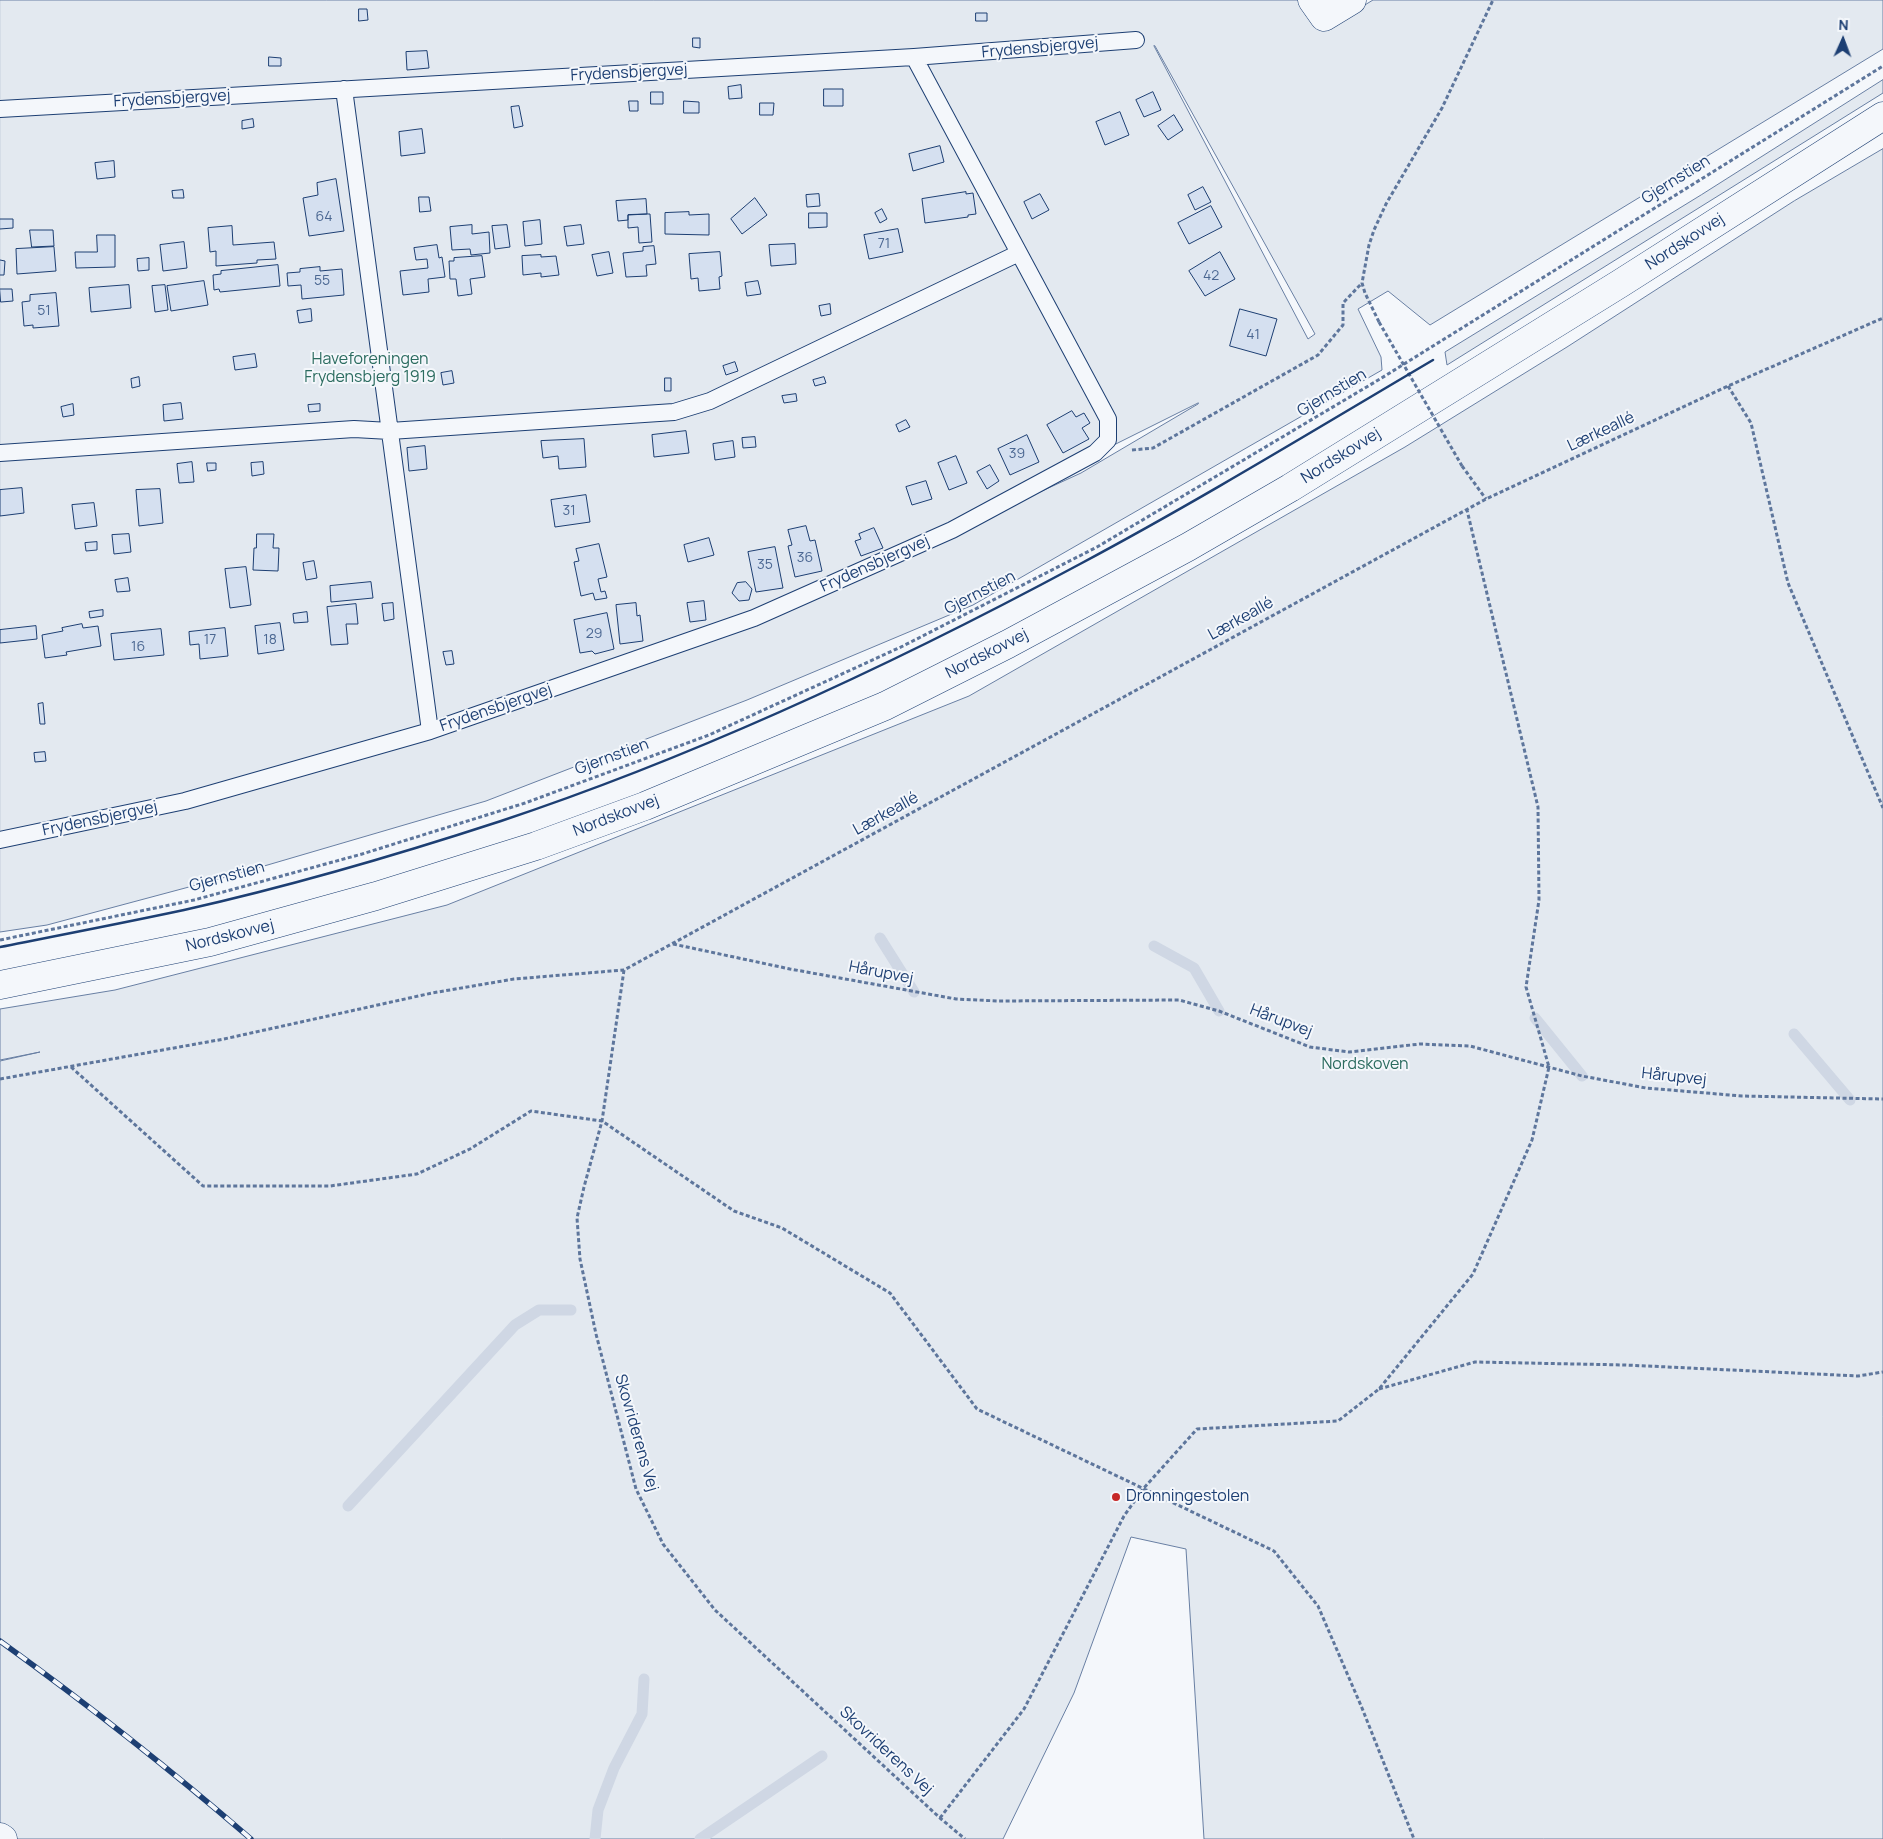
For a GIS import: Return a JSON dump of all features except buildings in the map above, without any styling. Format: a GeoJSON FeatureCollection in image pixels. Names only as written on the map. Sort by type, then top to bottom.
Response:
{"type":"FeatureCollection","features":[{"type":"Feature","properties":{"kind":"street"},"geometry":{"type":"LineString","coordinates":[[1312,0],[1324,17],[1352,0]]}},
{"type":"Feature","properties":{"kind":"street","name":"Nordskovvej"},"geometry":{"type":"LineString","coordinates":[[0,985],[210,942],[386,894],[536,846],[645,806],[885,706],[1008,644],[1188,547],[1290,488],[1621,283],[1883,116]]}},
{"type":"Feature","properties":{"kind":"lane","name":"Frydensbjergvej"},"geometry":{"type":"LineString","coordinates":[[0,109],[914,58],[1136,40]]}},
{"type":"Feature","properties":{"kind":"lane","name":"Frydensbjergvej"},"geometry":{"type":"LineString","coordinates":[[0,840],[185,801],[430,731],[754,618],[952,530],[1095,454],[1108,440],[1108,419],[914,58]]}},
{"type":"Feature","properties":{"kind":"lane","name":"Frydensbjergvej"},"geometry":{"type":"LineString","coordinates":[[344,89],[430,731]]}},
{"type":"Feature","properties":{"kind":"lane"},"geometry":{"type":"LineString","coordinates":[[0,453],[354,429],[390,431],[674,412],[710,401],[1019,253]]}},
{"type":"Feature","properties":{"kind":"path"},"geometry":{"type":"LineString","coordinates":[[1486,499],[1462,466],[1379,322],[1362,283],[1369,245],[1386,204],[1442,108],[1493,0]]}},
{"type":"Feature","properties":{"kind":"path","name":"Gjernstien"},"geometry":{"type":"LineString","coordinates":[[0,940],[194,900],[362,854],[525,803],[709,734],[903,646],[1106,542],[1380,378],[1883,66]]}},
{"type":"Feature","properties":{"kind":"path"},"geometry":{"type":"LineString","coordinates":[[1095,454],[1153,448],[1318,355],[1343,325],[1343,302],[1362,283]]}},
{"type":"Feature","properties":{"kind":"path","name":"Lærkeallé"},"geometry":{"type":"LineString","coordinates":[[624,970],[1486,499],[1728,386],[1883,318]]}},
{"type":"Feature","properties":{"kind":"path"},"geometry":{"type":"LineString","coordinates":[[1728,386],[1751,423],[1788,583],[1883,808]]}},
{"type":"Feature","properties":{"kind":"path"},"geometry":{"type":"LineString","coordinates":[[940,1818],[1024,1709],[1124,1516],[1143,1489],[1197,1429],[1338,1421],[1379,1389],[1473,1274],[1532,1140],[1549,1067],[1526,987],[1539,900],[1538,807],[1467,510]]}},
{"type":"Feature","properties":{"kind":"path","name":"Hårupvej"},"geometry":{"type":"LineString","coordinates":[[672,944],[956,999],[998,1001],[1179,1000],[1219,1011],[1310,1047],[1349,1052],[1420,1044],[1470,1046],[1582,1076],[1646,1088],[1742,1096],[1883,1100]]}},
{"type":"Feature","properties":{"kind":"path"},"geometry":{"type":"LineString","coordinates":[[0,1079],[224,1039],[432,993],[514,979],[624,970]]}},
{"type":"Feature","properties":{"kind":"path","name":"Skovriderens Vej"},"geometry":{"type":"LineString","coordinates":[[624,970],[602,1120],[577,1218],[580,1259],[596,1334],[636,1488],[662,1544],[715,1610],[965,1839]]}},
{"type":"Feature","properties":{"kind":"path"},"geometry":{"type":"LineString","coordinates":[[71,1066],[203,1186],[330,1186],[417,1174],[470,1149],[531,1112],[602,1120],[734,1211],[782,1228],[890,1293],[978,1409],[1274,1551],[1318,1606],[1362,1708],[1414,1839]]}},
{"type":"Feature","properties":{"kind":"path"},"geometry":{"type":"LineString","coordinates":[[1379,1389],[1475,1362],[1626,1365],[1858,1376],[1883,1372]]}},
{"type":"Feature","properties":{"kind":"green space","name":"Haveforeningen Frydensbjerg 1919"},"geometry":{"type":"Polygon","coordinates":[[[0,0],[1308,0],[1327,28],[1373,0],[1883,0],[1883,49],[1430,325],[1388,291],[1358,309],[1381,357],[1382,370],[973,605],[747,700],[486,801],[230,876],[47,925],[0,932],[0,0]],[[1154,46],[1308,339],[1315,334],[1154,46]],[[1198,403],[779,612],[1081,473],[1198,403]]]}},
{"type":"Feature","properties":{"kind":"green space"},"geometry":{"type":"Polygon","coordinates":[[[1883,80],[1883,93],[1447,365],[1445,352],[1701,195],[1883,80]]]}},
{"type":"Feature","properties":{"kind":"green space","name":"Nordskoven"},"geometry":{"type":"Polygon","coordinates":[[[1883,149],[1883,1839],[1204,1839],[1186,1549],[1131,1537],[1074,1693],[1003,1839],[0,1839],[0,1061],[40,1052],[0,1060],[0,1009],[115,990],[447,905],[969,696],[1405,447],[1567,347],[1794,201],[1883,149]]]}},
{"type":"Feature","properties":{"kind":"waterway"},"geometry":{"type":"LineString","coordinates":[[880,938],[914,992]]}},
{"type":"Feature","properties":{"kind":"waterway"},"geometry":{"type":"LineString","coordinates":[[1154,946],[1194,968],[1219,1011]]}},
{"type":"Feature","properties":{"kind":"waterway"},"geometry":{"type":"LineString","coordinates":[[1535,1018],[1582,1076]]}},
{"type":"Feature","properties":{"kind":"waterway"},"geometry":{"type":"LineString","coordinates":[[1794,1034],[1850,1100]]}},
{"type":"Feature","properties":{"kind":"waterway"},"geometry":{"type":"LineString","coordinates":[[348,1506],[515,1325],[539,1310],[571,1310]]}},
{"type":"Feature","properties":{"kind":"waterway"},"geometry":{"type":"LineString","coordinates":[[595,1839],[598,1810],[614,1768],[642,1714],[644,1679]]}},
{"type":"Feature","properties":{"kind":"waterway"},"geometry":{"type":"LineString","coordinates":[[700,1839],[822,1756]]}},
{"type":"Feature","properties":{"kind":"railway"},"geometry":{"type":"LineString","coordinates":[[0,1641],[127,1737],[251,1839]]}},
{"type":"Feature","properties":{"kind":"wall"},"geometry":{"type":"LineString","coordinates":[[0,947],[161,915],[304,880],[383,858],[501,821],[650,767],[723,737],[868,672],[1010,601],[1214,490],[1433,360]]}},
{"type":"Feature","properties":{"kind":"place","name":"Dronningestolen"},"geometry":{"type":"Point","coordinates":[1116,1497]}}]}
